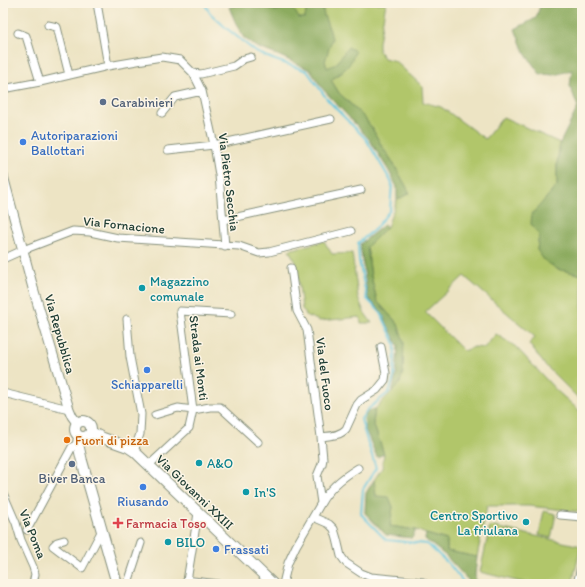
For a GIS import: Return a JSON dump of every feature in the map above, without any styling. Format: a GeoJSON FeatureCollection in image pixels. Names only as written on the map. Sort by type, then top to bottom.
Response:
{"type":"FeatureCollection","features":[{"type":"Feature","properties":{"kind":"main road"},"geometry":{"type":"LineString","coordinates":[[78,440],[90,434],[91,426],[87,422],[82,421],[77,423],[74,430],[117,584]]}},
{"type":"Feature","properties":{"kind":"main road","name":"Via Giovanni XXIII"},"geometry":{"type":"LineString","coordinates":[[91,432],[128,447],[134,451],[273,584]]}},
{"type":"Feature","properties":{"kind":"street"},"geometry":{"type":"LineString","coordinates":[[97,3],[108,66]]}},
{"type":"Feature","properties":{"kind":"street"},"geometry":{"type":"LineString","coordinates":[[48,25],[57,27],[69,75]]}},
{"type":"Feature","properties":{"kind":"street"},"geometry":{"type":"LineString","coordinates":[[18,33],[26,36],[40,82]]}},
{"type":"Feature","properties":{"kind":"street","name":"Via Pietro Secchia"},"geometry":{"type":"LineString","coordinates":[[3,88],[40,82],[108,66],[162,57],[180,60],[193,73],[202,91],[219,175],[225,246],[239,246],[260,253],[351,231]]}},
{"type":"Feature","properties":{"kind":"street"},"geometry":{"type":"LineString","coordinates":[[193,73],[201,74],[234,66],[244,59],[251,57]]}},
{"type":"Feature","properties":{"kind":"street"},"geometry":{"type":"LineString","coordinates":[[162,113],[175,97],[202,91]]}},
{"type":"Feature","properties":{"kind":"street"},"geometry":{"type":"LineString","coordinates":[[168,150],[214,145],[331,119]]}},
{"type":"Feature","properties":{"kind":"street","name":"Via Repubblica"},"geometry":{"type":"LineString","coordinates":[[3,176],[33,288],[69,409],[77,423]]}},
{"type":"Feature","properties":{"kind":"street"},"geometry":{"type":"LineString","coordinates":[[223,220],[361,190]]}},
{"type":"Feature","properties":{"kind":"street","name":"Via Fornacione"},"geometry":{"type":"LineString","coordinates":[[3,259],[73,231],[90,232],[118,238],[225,246]]}},
{"type":"Feature","properties":{"kind":"street","name":"Via del Fuoco"},"geometry":{"type":"LineString","coordinates":[[291,268],[297,311],[307,330],[321,437],[323,459],[317,476],[321,503]]}},
{"type":"Feature","properties":{"kind":"street","name":"Strada ai Monti"},"geometry":{"type":"LineString","coordinates":[[149,466],[189,428],[193,410],[180,311],[231,314]]}},
{"type":"Feature","properties":{"kind":"street"},"geometry":{"type":"LineString","coordinates":[[127,319],[130,357],[141,414],[140,434],[134,451]]}},
{"type":"Feature","properties":{"kind":"street"},"geometry":{"type":"LineString","coordinates":[[321,437],[344,432],[357,405],[361,400],[377,390],[385,380],[386,373],[381,347]]}},
{"type":"Feature","properties":{"kind":"street"},"geometry":{"type":"LineString","coordinates":[[4,393],[69,409]]}},
{"type":"Feature","properties":{"kind":"street","name":"Strada ai Monti"},"geometry":{"type":"LineString","coordinates":[[193,410],[220,407],[258,442]]}},
{"type":"Feature","properties":{"kind":"street"},"geometry":{"type":"LineString","coordinates":[[155,415],[178,408],[193,410]]}},
{"type":"Feature","properties":{"kind":"street"},"geometry":{"type":"LineString","coordinates":[[27,530],[72,447],[78,440]]}},
{"type":"Feature","properties":{"kind":"street"},"geometry":{"type":"LineString","coordinates":[[283,584],[288,563],[296,546],[324,497],[336,484],[358,468]]}},
{"type":"Feature","properties":{"kind":"street","name":"Via Poma"},"geometry":{"type":"LineString","coordinates":[[3,493],[33,567],[35,574],[33,584]]}},
{"type":"Feature","properties":{"kind":"street"},"geometry":{"type":"LineString","coordinates":[[186,583],[198,513]]}},
{"type":"Feature","properties":{"kind":"street"},"geometry":{"type":"LineString","coordinates":[[560,514],[582,518]]}},
{"type":"Feature","properties":{"kind":"street"},"geometry":{"type":"LineString","coordinates":[[313,517],[329,524],[334,529],[341,556],[346,562],[361,573],[371,577],[423,582]]}},
{"type":"Feature","properties":{"kind":"street"},"geometry":{"type":"LineString","coordinates":[[64,540],[57,542],[53,546],[82,568],[102,530]]}},
{"type":"Feature","properties":{"kind":"street"},"geometry":{"type":"LineString","coordinates":[[124,584],[128,583],[141,543]]}},
{"type":"Feature","properties":{"kind":"street"},"geometry":{"type":"LineString","coordinates":[[578,584],[582,563]]}},
{"type":"Feature","properties":{"kind":"street"},"geometry":{"type":"LineString","coordinates":[[186,583],[193,580],[220,584]]}},
{"type":"Feature","properties":{"kind":"green space"},"geometry":{"type":"Polygon","coordinates":[[[243,3],[260,4],[276,11],[291,5],[299,18],[305,18],[307,3],[322,3],[324,16],[332,39],[325,61],[327,68],[336,64],[348,47],[355,51],[349,65],[331,80],[339,93],[363,116],[372,128],[410,193],[397,200],[397,187],[369,139],[322,88],[310,70],[259,48],[244,38],[229,7],[243,3]]]}},
{"type":"Feature","properties":{"kind":"green space"},"geometry":{"type":"Polygon","coordinates":[[[252,3],[307,3],[306,18],[299,18],[276,11],[265,5],[252,3]]]}},
{"type":"Feature","properties":{"kind":"green space"},"geometry":{"type":"Polygon","coordinates":[[[322,3],[386,3],[379,42],[379,51],[384,58],[395,61],[422,86],[423,102],[441,107],[485,139],[503,117],[560,143],[557,164],[557,186],[546,198],[537,250],[557,269],[582,275],[582,402],[545,365],[529,344],[535,337],[464,276],[425,312],[464,351],[474,347],[484,348],[496,334],[516,347],[556,390],[582,413],[582,512],[529,506],[487,506],[477,557],[447,551],[447,540],[416,530],[389,526],[393,507],[389,498],[376,496],[374,480],[382,468],[384,454],[373,423],[375,409],[400,383],[398,324],[377,301],[371,276],[367,246],[387,227],[397,200],[409,193],[372,128],[363,116],[339,93],[331,80],[343,72],[336,65],[327,68],[325,61],[328,51],[330,31],[324,16],[322,3]]]}},
{"type":"Feature","properties":{"kind":"green space"},"geometry":{"type":"Polygon","coordinates":[[[541,3],[582,3],[582,275],[557,269],[544,260],[537,250],[539,235],[531,224],[532,214],[557,186],[557,163],[560,143],[578,107],[570,86],[572,70],[555,75],[540,74],[524,52],[515,29],[536,18],[541,3]]]}},
{"type":"Feature","properties":{"kind":"green space"},"geometry":{"type":"Polygon","coordinates":[[[384,225],[387,227],[367,247],[371,276],[377,301],[398,324],[404,342],[403,372],[400,383],[392,392],[396,376],[398,346],[381,311],[368,298],[360,244],[384,225]]]}},
{"type":"Feature","properties":{"kind":"green space"},"geometry":{"type":"Polygon","coordinates":[[[324,241],[332,254],[352,253],[358,297],[364,312],[372,323],[361,323],[360,317],[320,321],[307,316],[302,309],[296,262],[289,250],[324,241]]]}},
{"type":"Feature","properties":{"kind":"green space"},"geometry":{"type":"Polygon","coordinates":[[[375,409],[373,423],[384,454],[377,457],[365,429],[364,418],[368,411],[375,409]]]}},
{"type":"Feature","properties":{"kind":"green space"},"geometry":{"type":"Polygon","coordinates":[[[374,480],[376,496],[389,497],[393,507],[390,526],[416,530],[412,538],[386,535],[365,513],[366,493],[374,480]]]}},
{"type":"Feature","properties":{"kind":"green space"},"geometry":{"type":"Polygon","coordinates":[[[544,511],[556,514],[551,538],[539,535],[544,511]]]}},
{"type":"Feature","properties":{"kind":"green space"},"geometry":{"type":"Polygon","coordinates":[[[490,526],[581,546],[572,584],[529,584],[480,572],[490,526]]]}},
{"type":"Feature","properties":{"kind":"green space"},"geometry":{"type":"Polygon","coordinates":[[[426,534],[447,540],[447,551],[477,557],[475,575],[476,584],[469,584],[469,581],[445,555],[425,539],[426,534]]]}},
{"type":"Feature","properties":{"kind":"waterway"},"geometry":{"type":"LineString","coordinates":[[204,3],[210,13],[256,52],[307,71],[327,99],[366,139],[392,183],[390,210],[375,229],[358,243],[359,260],[367,299],[381,313],[395,344],[394,377],[389,392],[367,410],[361,419],[376,468],[363,489],[361,514],[386,540],[427,544],[449,564],[465,584]]}},
{"type":"Feature","properties":{"kind":"place","name":"Carabinieri"},"geometry":{"type":"Point","coordinates":[103,102]}},
{"type":"Feature","properties":{"kind":"place","name":"Autoriparazioni Ballottari"},"geometry":{"type":"Point","coordinates":[23,142]}},
{"type":"Feature","properties":{"kind":"place","name":"Magazzino comunale"},"geometry":{"type":"Point","coordinates":[142,288]}},
{"type":"Feature","properties":{"kind":"place","name":"Schiapparelli"},"geometry":{"type":"Point","coordinates":[147,370]}},
{"type":"Feature","properties":{"kind":"place","name":"Fuori di pizza"},"geometry":{"type":"Point","coordinates":[67,440]}},
{"type":"Feature","properties":{"kind":"place","name":"A&O"},"geometry":{"type":"Point","coordinates":[199,463]}},
{"type":"Feature","properties":{"kind":"place","name":"Biver Banca"},"geometry":{"type":"Point","coordinates":[72,464]}},
{"type":"Feature","properties":{"kind":"place","name":"Riusando"},"geometry":{"type":"Point","coordinates":[143,487]}},
{"type":"Feature","properties":{"kind":"place","name":"In'S"},"geometry":{"type":"Point","coordinates":[246,492]}},
{"type":"Feature","properties":{"kind":"place","name":"Centro Sportivo La friulana"},"geometry":{"type":"Point","coordinates":[526,522]}},
{"type":"Feature","properties":{"kind":"place","name":"Farmacia Toso"},"geometry":{"type":"Point","coordinates":[118,523]}},
{"type":"Feature","properties":{"kind":"place","name":"BILO"},"geometry":{"type":"Point","coordinates":[168,542]}},
{"type":"Feature","properties":{"kind":"place","name":"Frassati"},"geometry":{"type":"Point","coordinates":[216,549]}}]}
